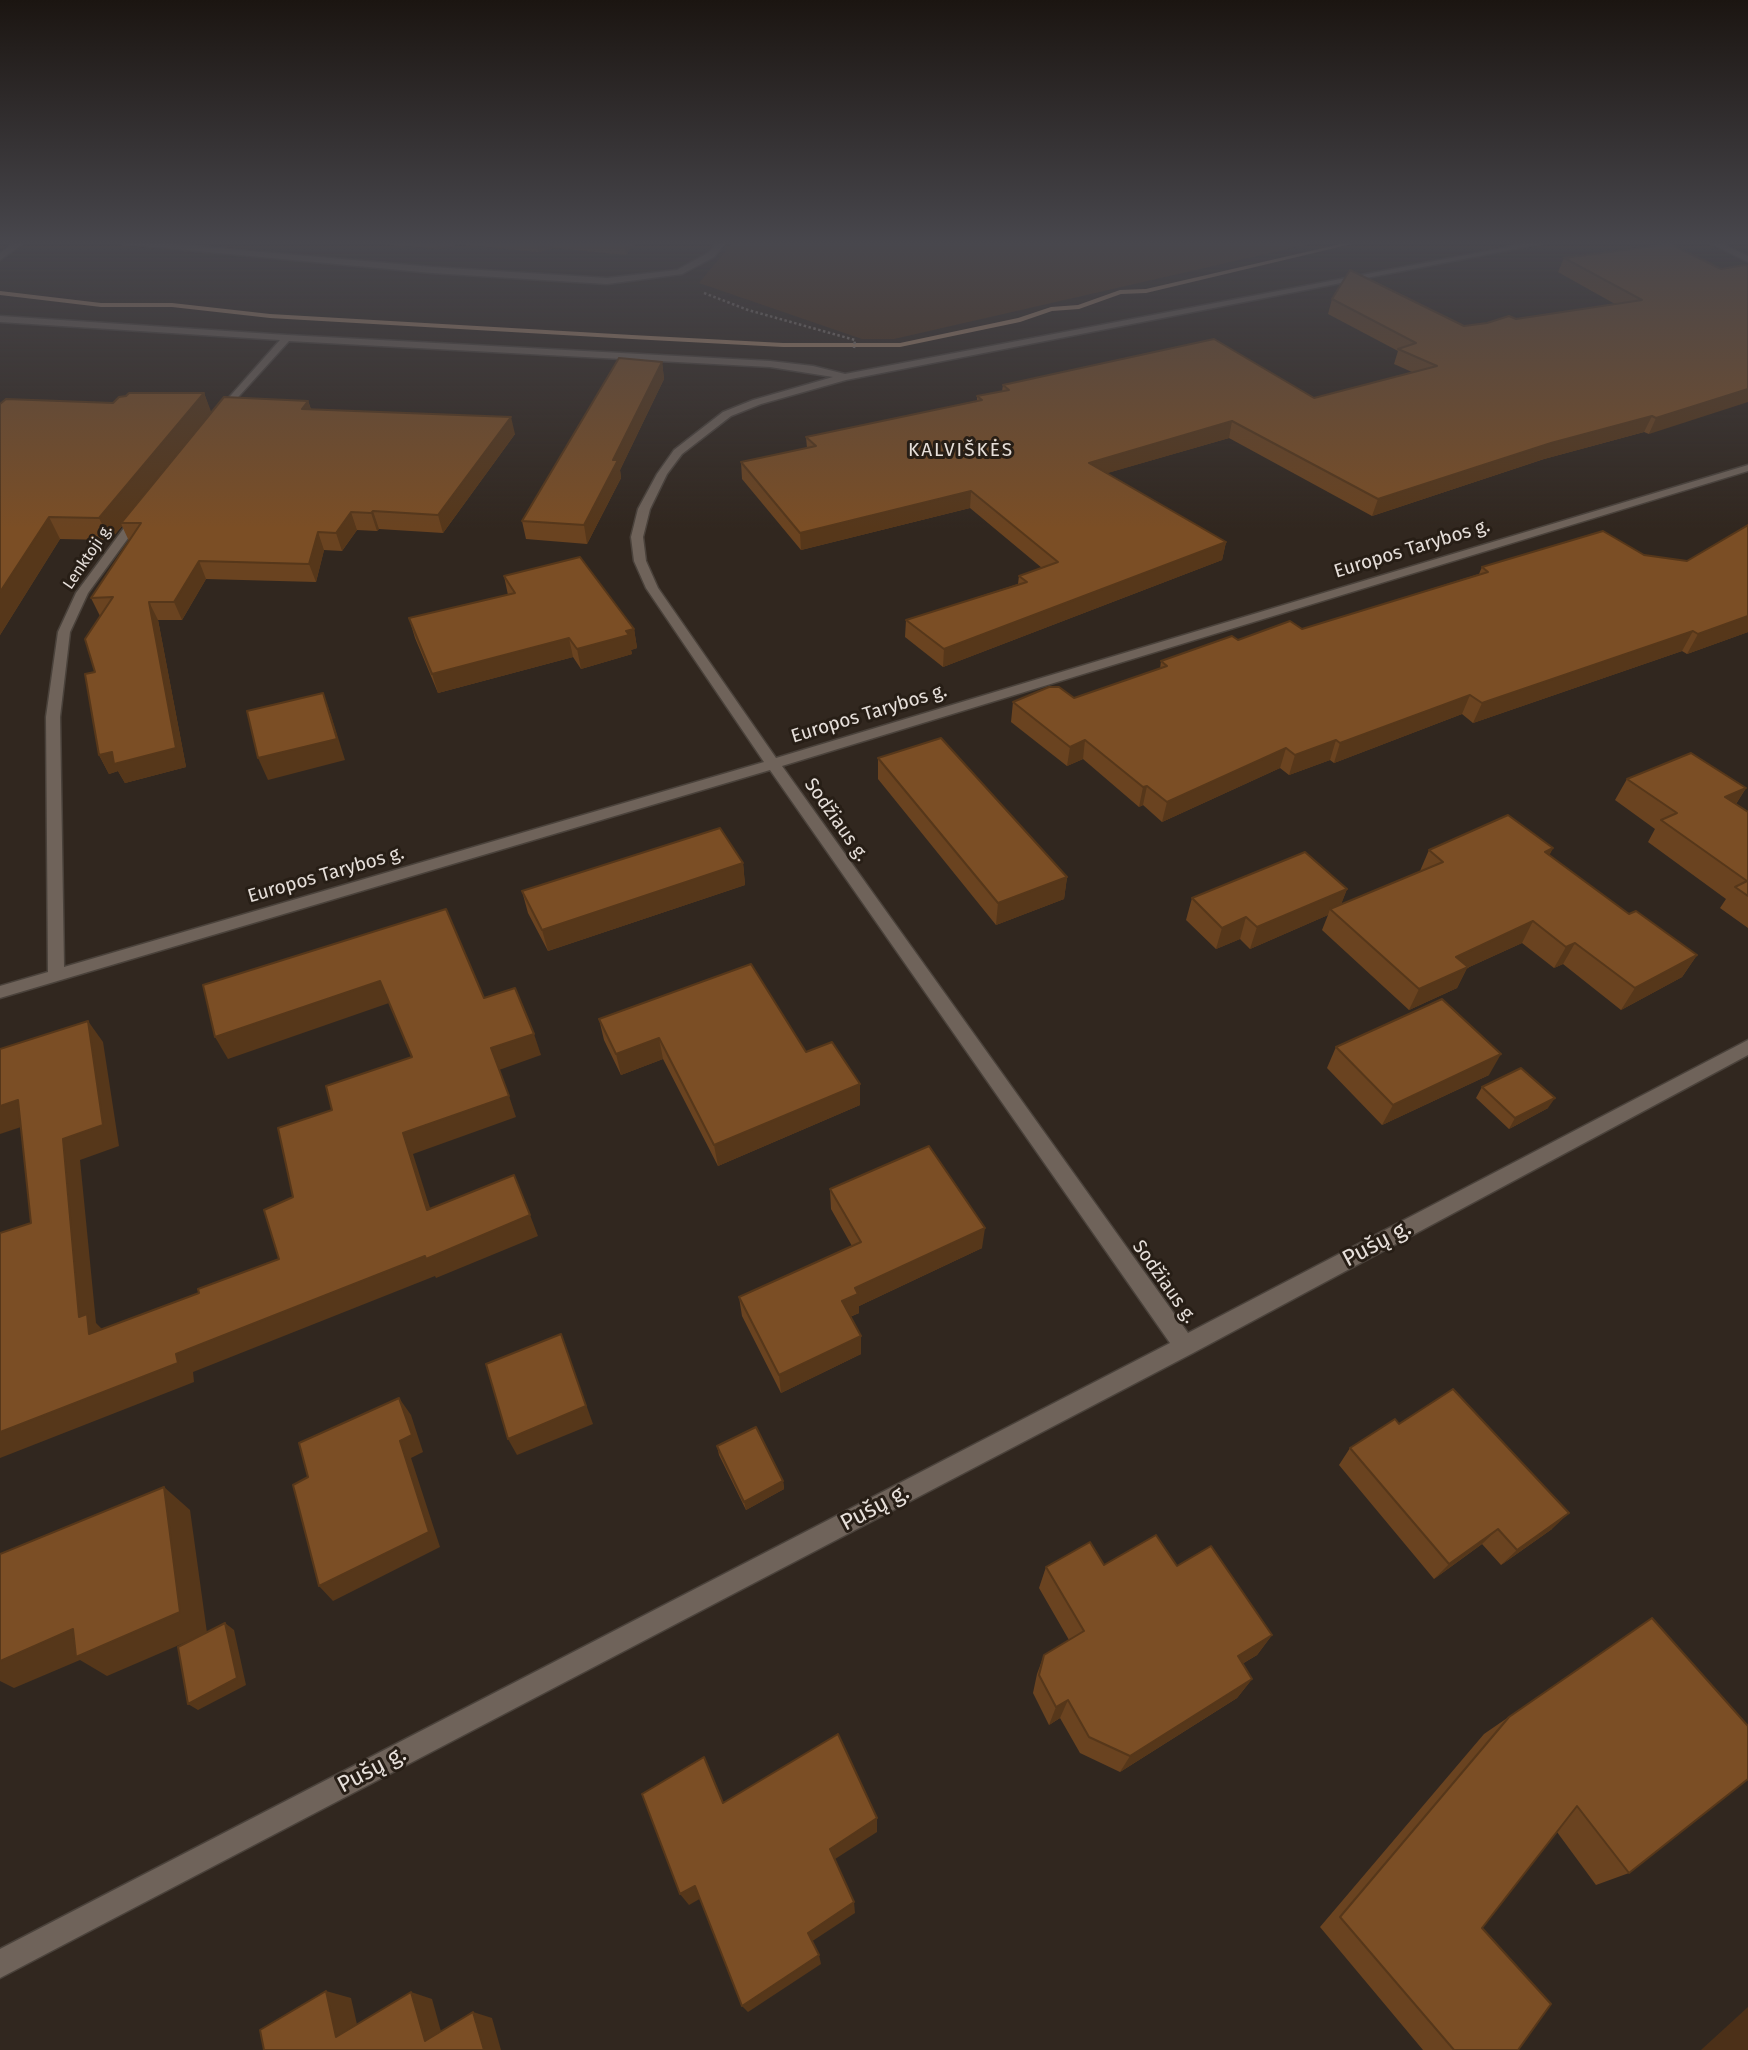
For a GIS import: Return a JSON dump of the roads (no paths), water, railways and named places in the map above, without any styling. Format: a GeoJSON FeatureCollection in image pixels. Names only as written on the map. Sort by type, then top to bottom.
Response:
{"type":"FeatureCollection","features":[{"type":"Feature","properties":{"kind":"street"},"geometry":{"type":"LineString","coordinates":[[282,338],[770,364],[813,369],[845,377]]}},
{"type":"Feature","properties":{"kind":"street"},"geometry":{"type":"LineString","coordinates":[[212,424],[287,338]]}},
{"type":"Feature","properties":{"kind":"street","name":"Sodžiaus g."},"geometry":{"type":"LineString","coordinates":[[1049,338],[845,377],[757,402],[727,414],[678,452],[662,474],[644,509],[637,537],[640,561],[652,588],[773,764],[1185,1346]]}},
{"type":"Feature","properties":{"kind":"street","name":"Europos Tarybos g."},"geometry":{"type":"LineString","coordinates":[[0,992],[773,764],[1748,468]]}},
{"type":"Feature","properties":{"kind":"street","name":"Lenktoji g."},"geometry":{"type":"LineString","coordinates":[[56,975],[53,717],[64,632],[95,574],[144,509]]}},
{"type":"Feature","properties":{"kind":"street","name":"Pušų g."},"geometry":{"type":"LineString","coordinates":[[0,1964],[1185,1346],[1748,1047]]}},
{"type":"Feature","properties":{"kind":"waterway"},"geometry":{"type":"LineString","coordinates":[[645,338],[783,345],[900,345],[935,338]]}},
{"type":"Feature","properties":{"kind":"district","name":"KALVIŠKĖS"},"geometry":{"type":"Point","coordinates":[961,451]}}]}
